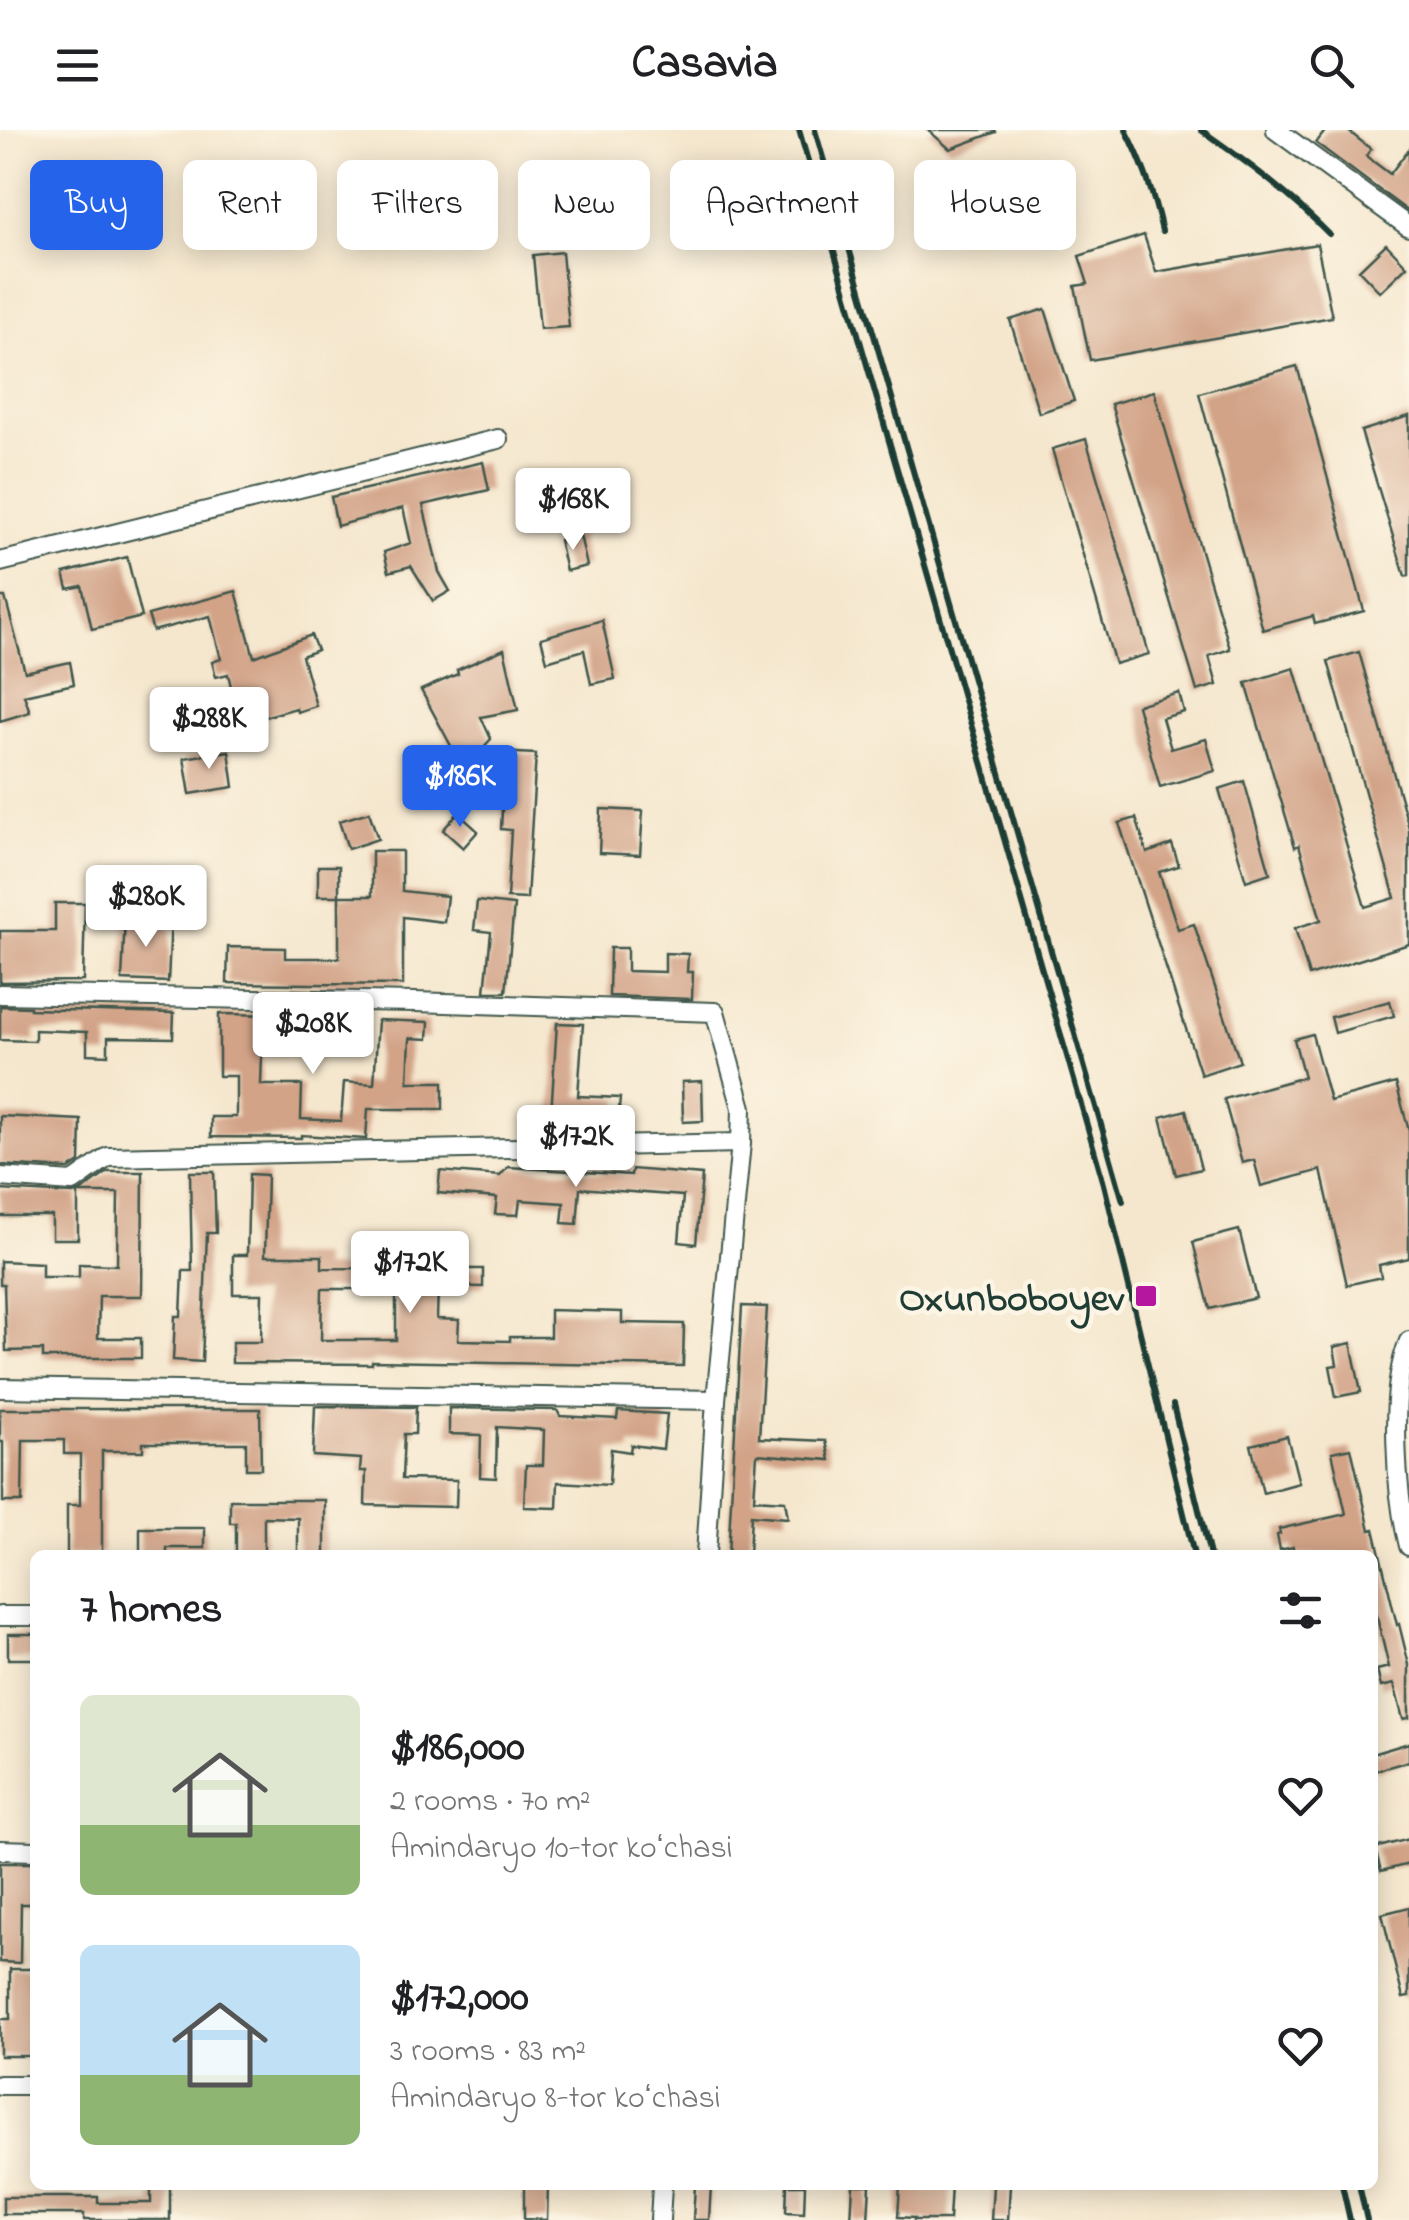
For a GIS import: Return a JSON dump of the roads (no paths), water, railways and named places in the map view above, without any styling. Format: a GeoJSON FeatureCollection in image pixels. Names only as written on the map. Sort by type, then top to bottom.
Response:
{"type":"FeatureCollection","features":[{"type":"Feature","properties":{"kind":"street"},"geometry":{"type":"LineString","coordinates":[[1276,130],[1409,227]]}},
{"type":"Feature","properties":{"kind":"street"},"geometry":{"type":"LineString","coordinates":[[0,562],[498,439]]}},
{"type":"Feature","properties":{"kind":"street"},"geometry":{"type":"LineString","coordinates":[[0,994],[715,1012],[742,1108],[706,1550]]}},
{"type":"Feature","properties":{"kind":"street"},"geometry":{"type":"LineString","coordinates":[[0,1177],[73,1182],[108,1157],[741,1143]]}},
{"type":"Feature","properties":{"kind":"street"},"geometry":{"type":"LineString","coordinates":[[1409,1342],[1396,1409],[1402,1520],[1409,1546]]}},
{"type":"Feature","properties":{"kind":"street"},"geometry":{"type":"LineString","coordinates":[[0,1388],[716,1400]]}},
{"type":"Feature","properties":{"kind":"street"},"geometry":{"type":"LineString","coordinates":[[0,1616],[30,1616]]}},
{"type":"Feature","properties":{"kind":"street"},"geometry":{"type":"LineString","coordinates":[[0,1850],[30,1850]]}},
{"type":"Feature","properties":{"kind":"street"},"geometry":{"type":"LineString","coordinates":[[0,2085],[30,2085]]}},
{"type":"Feature","properties":{"kind":"street"},"geometry":{"type":"LineString","coordinates":[[660,2220],[662,2190]]}},
{"type":"Feature","properties":{"kind":"railway"},"geometry":{"type":"LineString","coordinates":[[799,130],[1104,1184],[1193,1550]]}},
{"type":"Feature","properties":{"kind":"railway"},"geometry":{"type":"LineString","coordinates":[[815,130],[1123,1201]]}},
{"type":"Feature","properties":{"kind":"railway"},"geometry":{"type":"LineString","coordinates":[[1126,130],[1147,179],[1162,231]]}},
{"type":"Feature","properties":{"kind":"railway"},"geometry":{"type":"LineString","coordinates":[[1201,130],[1268,179],[1329,234]]}},
{"type":"Feature","properties":{"kind":"railway"},"geometry":{"type":"LineString","coordinates":[[1173,1405],[1209,1550]]}},
{"type":"Feature","properties":{"kind":"railway"},"geometry":{"type":"LineString","coordinates":[[1343,2190],[1350,2220]]}},
{"type":"Feature","properties":{"kind":"railway"},"geometry":{"type":"LineString","coordinates":[[1360,2190],[1367,2220]]}},
{"type":"Feature","properties":{"kind":"place","name":"Oxunboboyev"},"geometry":{"type":"Point","coordinates":[1146,1296]}}]}
